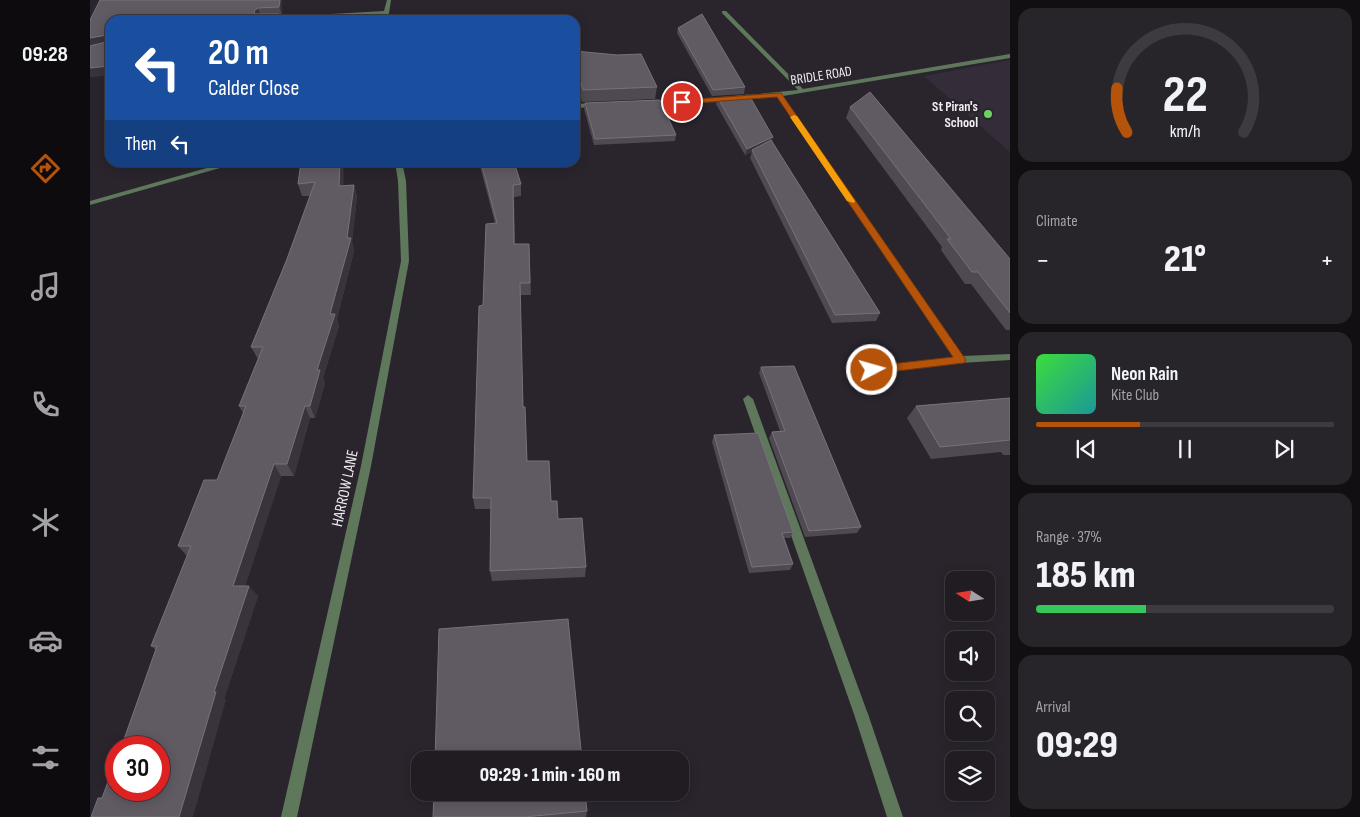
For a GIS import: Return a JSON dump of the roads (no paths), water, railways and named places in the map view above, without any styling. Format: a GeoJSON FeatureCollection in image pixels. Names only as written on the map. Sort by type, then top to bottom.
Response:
{"type":"FeatureCollection","features":[{"type":"Feature","properties":{"kind":"street"},"geometry":{"type":"LineString","coordinates":[[385,15],[389,0]]}},
{"type":"Feature","properties":{"kind":"street"},"geometry":{"type":"LineString","coordinates":[[338,15],[385,12]]}},
{"type":"Feature","properties":{"kind":"street"},"geometry":{"type":"LineString","coordinates":[[724,12],[803,92]]}},
{"type":"Feature","properties":{"kind":"street","name":"BRIDLE ROAD"},"geometry":{"type":"LineString","coordinates":[[642,103],[718,100],[803,92],[1010,56]]}},
{"type":"Feature","properties":{"kind":"street"},"geometry":{"type":"LineString","coordinates":[[779,95],[960,360]]}},
{"type":"Feature","properties":{"kind":"street"},"geometry":{"type":"LineString","coordinates":[[580,106],[604,105]]}},
{"type":"Feature","properties":{"kind":"street"},"geometry":{"type":"LineString","coordinates":[[90,202],[220,167]]}},
{"type":"Feature","properties":{"kind":"street","name":"HARROW LANE"},"geometry":{"type":"LineString","coordinates":[[289,817],[366,466],[405,261],[402,181],[399,167]]}},
{"type":"Feature","properties":{"kind":"street"},"geometry":{"type":"LineString","coordinates":[[872,370],[960,360],[1010,357]]}},
{"type":"Feature","properties":{"kind":"street"},"geometry":{"type":"LineString","coordinates":[[748,399],[862,717],[895,817]]}},
{"type":"Feature","properties":{"kind":"place","name":"St Piran's School"},"geometry":{"type":"Point","coordinates":[988,114]}}]}
